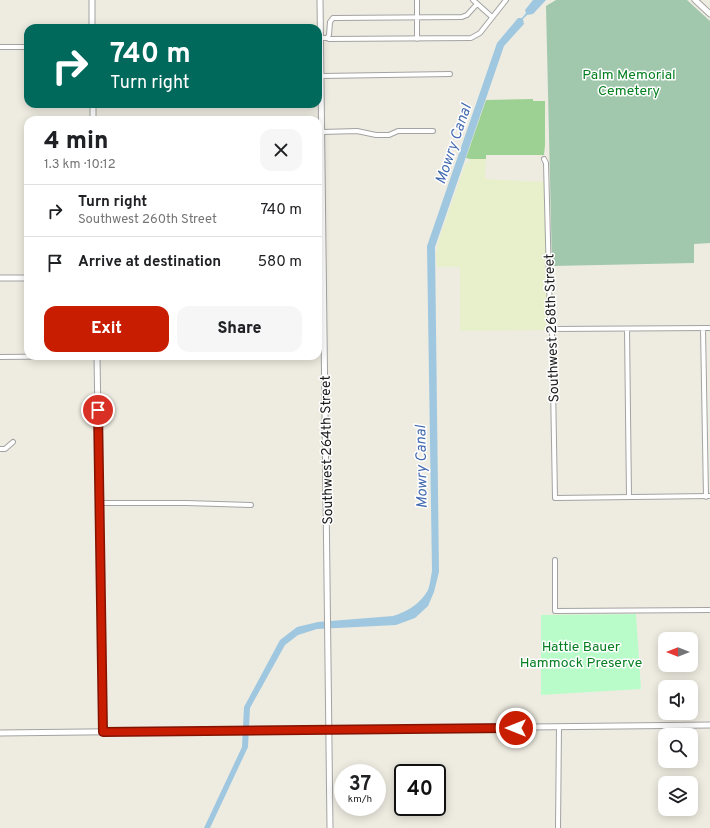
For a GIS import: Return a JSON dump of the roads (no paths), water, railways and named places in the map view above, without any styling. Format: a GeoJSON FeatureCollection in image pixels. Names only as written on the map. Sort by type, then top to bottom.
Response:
{"type":"FeatureCollection","features":[{"type":"Feature","properties":{"kind":"street"},"geometry":{"type":"LineString","coordinates":[[92,0],[92,24]]}},
{"type":"Feature","properties":{"kind":"street","name":"Southwest 264th Street"},"geometry":{"type":"LineString","coordinates":[[320,0],[320,24]]}},
{"type":"Feature","properties":{"kind":"street"},"geometry":{"type":"LineString","coordinates":[[417,0],[417,39]]}},
{"type":"Feature","properties":{"kind":"street"},"geometry":{"type":"LineString","coordinates":[[473,0],[492,17]]}},
{"type":"Feature","properties":{"kind":"street"},"geometry":{"type":"LineString","coordinates":[[322,38],[327,38],[329,40],[472,38],[480,33],[505,0]]}},
{"type":"Feature","properties":{"kind":"street"},"geometry":{"type":"LineString","coordinates":[[694,0],[710,14]]}},
{"type":"Feature","properties":{"kind":"street"},"geometry":{"type":"LineString","coordinates":[[327,38],[329,34],[330,22],[333,18],[464,17],[477,4]]}},
{"type":"Feature","properties":{"kind":"street"},"geometry":{"type":"LineString","coordinates":[[0,47],[24,47]]}},
{"type":"Feature","properties":{"kind":"street"},"geometry":{"type":"LineString","coordinates":[[322,76],[450,74]]}},
{"type":"Feature","properties":{"kind":"street"},"geometry":{"type":"LineString","coordinates":[[322,132],[357,131],[376,135],[389,134],[398,131],[433,131]]}},
{"type":"Feature","properties":{"kind":"street","name":"Southwest 268th Street"},"geometry":{"type":"LineString","coordinates":[[544,159],[546,163],[550,318],[552,330],[555,498],[629,497]]}},
{"type":"Feature","properties":{"kind":"street"},"geometry":{"type":"LineString","coordinates":[[0,278],[24,278]]}},
{"type":"Feature","properties":{"kind":"street","name":"Southwest 264th Street"},"geometry":{"type":"LineString","coordinates":[[322,323],[328,621],[330,828]]}},
{"type":"Feature","properties":{"kind":"street"},"geometry":{"type":"LineString","coordinates":[[627,329],[629,497],[708,497],[703,328]]}},
{"type":"Feature","properties":{"kind":"street"},"geometry":{"type":"LineString","coordinates":[[552,330],[710,328]]}},
{"type":"Feature","properties":{"kind":"street"},"geometry":{"type":"LineString","coordinates":[[0,357],[24,357]]}},
{"type":"Feature","properties":{"kind":"street"},"geometry":{"type":"LineString","coordinates":[[96,360],[103,732]]}},
{"type":"Feature","properties":{"kind":"street"},"geometry":{"type":"LineString","coordinates":[[0,449],[5,449],[13,442]]}},
{"type":"Feature","properties":{"kind":"street"},"geometry":{"type":"LineString","coordinates":[[99,503],[251,505]]}},
{"type":"Feature","properties":{"kind":"street"},"geometry":{"type":"LineString","coordinates":[[555,560],[555,611],[710,610]]}},
{"type":"Feature","properties":{"kind":"street"},"geometry":{"type":"LineString","coordinates":[[0,733],[710,725]]}},
{"type":"Feature","properties":{"kind":"street"},"geometry":{"type":"LineString","coordinates":[[558,828],[559,727]]}},
{"type":"Feature","properties":{"kind":"water"},"geometry":{"type":"Polygon","coordinates":[[[533,0],[546,0],[533,14],[527,15],[523,19],[524,24],[504,46],[435,247],[439,572],[434,592],[428,606],[415,618],[396,625],[317,629],[298,635],[285,645],[250,708],[248,747],[210,828],[204,828],[242,747],[244,707],[280,640],[297,627],[318,622],[393,616],[418,603],[428,590],[432,571],[427,246],[497,43],[518,18],[522,18],[526,13],[525,10],[533,0]]]}},
{"type":"Feature","properties":{"kind":"park label","name":"Palm Memorial Cemetery"},"geometry":{"type":"Point","coordinates":[629,82]}},
{"type":"Feature","properties":{"kind":"park label","name":"Hattie Bauer Hammock Preserve"},"geometry":{"type":"Point","coordinates":[581,654]}},
{"type":"Feature","properties":{"kind":"water label","name":"Mowry Canal"},"geometry":{"type":"Point","coordinates":[453,144]}},
{"type":"Feature","properties":{"kind":"water label","name":"Mowry Canal"},"geometry":{"type":"Point","coordinates":[421,467]}}]}
